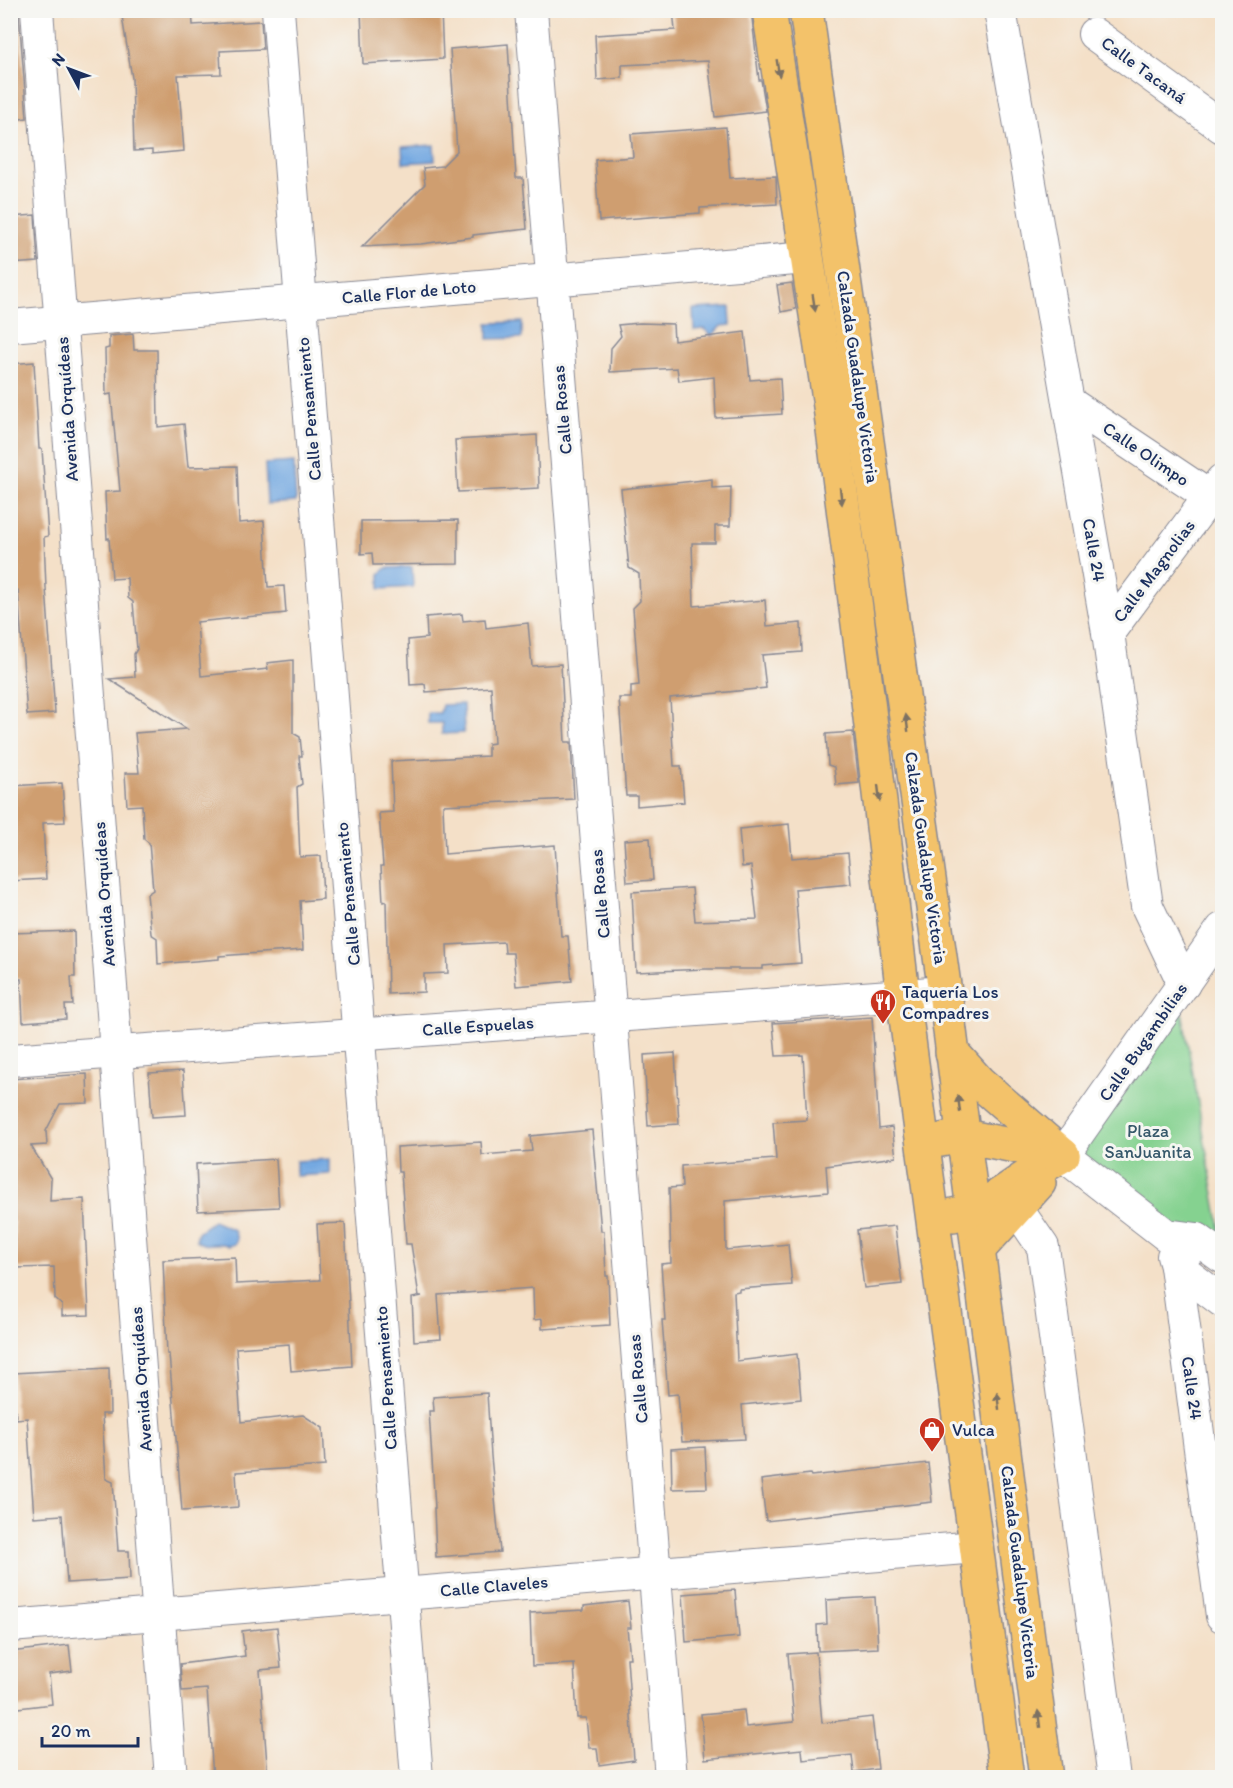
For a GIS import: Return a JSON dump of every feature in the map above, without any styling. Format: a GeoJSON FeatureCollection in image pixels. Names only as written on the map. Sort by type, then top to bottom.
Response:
{"type":"FeatureCollection","features":[{"type":"Feature","properties":{"kind":"main road","name":"Calzada Guadalupe Victoria"},"geometry":{"type":"LineString","coordinates":[[769,10],[829,399],[903,995],[1007,1778]]}},
{"type":"Feature","properties":{"kind":"main road","name":"Calzada Guadalupe Victoria"},"geometry":{"type":"LineString","coordinates":[[806,10],[945,992],[1046,1778]]}},
{"type":"Feature","properties":{"kind":"main road"},"geometry":{"type":"LineString","coordinates":[[952,1052],[979,1082],[1064,1155]]}},
{"type":"Feature","properties":{"kind":"main road"},"geometry":{"type":"LineString","coordinates":[[923,1143],[963,1136],[1064,1155]]}},
{"type":"Feature","properties":{"kind":"main road"},"geometry":{"type":"LineString","coordinates":[[978,1250],[1064,1155]]}},
{"type":"Feature","properties":{"kind":"main road"},"geometry":{"type":"LineString","coordinates":[[933,1219],[973,1211],[1064,1155]]}},
{"type":"Feature","properties":{"kind":"street","name":"Avenida Orquídeas"},"geometry":{"type":"LineString","coordinates":[[37,10],[171,1778]]}},
{"type":"Feature","properties":{"kind":"street","name":"Calle Pensamiento"},"geometry":{"type":"LineString","coordinates":[[278,10],[417,1778]]}},
{"type":"Feature","properties":{"kind":"street","name":"Calle Rosas"},"geometry":{"type":"LineString","coordinates":[[531,10],[671,1778]]}},
{"type":"Feature","properties":{"kind":"street","name":"Calle 24"},"geometry":{"type":"LineString","coordinates":[[1000,10],[1108,633],[1147,906],[1184,984]]}},
{"type":"Feature","properties":{"kind":"street","name":"Calle Tacaná"},"geometry":{"type":"LineString","coordinates":[[1094,34],[1222,127]]}},
{"type":"Feature","properties":{"kind":"street","name":"Calle Flor de Loto"},"geometry":{"type":"LineString","coordinates":[[10,326],[807,258]]}},
{"type":"Feature","properties":{"kind":"street","name":"Calle Olimpo"},"geometry":{"type":"LineString","coordinates":[[1068,402],[1218,494]]}},
{"type":"Feature","properties":{"kind":"street","name":"Calle Magnolias"},"geometry":{"type":"LineString","coordinates":[[1108,633],[1218,494]]}},
{"type":"Feature","properties":{"kind":"street","name":"Calle Bugambilias"},"geometry":{"type":"LineString","coordinates":[[1064,1155],[1222,929]]}},
{"type":"Feature","properties":{"kind":"street","name":"Calle Espuelas"},"geometry":{"type":"LineString","coordinates":[[10,1060],[945,992]]}},
{"type":"Feature","properties":{"kind":"street"},"geometry":{"type":"LineString","coordinates":[[1064,1155],[1166,1235],[1197,1239],[1222,1257]]}},
{"type":"Feature","properties":{"kind":"street"},"geometry":{"type":"LineString","coordinates":[[1017,1209],[1043,1247],[1114,1778]]}},
{"type":"Feature","properties":{"kind":"street","name":"Calle 24"},"geometry":{"type":"LineString","coordinates":[[1166,1235],[1176,1266],[1222,1616]]}},
{"type":"Feature","properties":{"kind":"street"},"geometry":{"type":"LineString","coordinates":[[1197,1239],[1176,1266],[1222,1301]]}},
{"type":"Feature","properties":{"kind":"street","name":"Calle Claveles"},"geometry":{"type":"LineString","coordinates":[[10,1626],[977,1546]]}},
{"type":"Feature","properties":{"kind":"green space","name":"Plaza SanJuanita"},"geometry":{"type":"Polygon","coordinates":[[[1180,1000],[1222,1240],[1189,1240],[1068,1154],[1180,1000]]]}},
{"type":"Feature","properties":{"kind":"water"},"geometry":{"type":"Polygon","coordinates":[[[434,145],[435,161],[403,163],[402,147],[434,145]]]}},
{"type":"Feature","properties":{"kind":"water"},"geometry":{"type":"Polygon","coordinates":[[[730,307],[731,325],[721,326],[712,336],[704,329],[694,330],[693,309],[730,307]]]}},
{"type":"Feature","properties":{"kind":"water"},"geometry":{"type":"Polygon","coordinates":[[[522,322],[522,338],[488,339],[488,323],[522,322]]]}},
{"type":"Feature","properties":{"kind":"water"},"geometry":{"type":"Polygon","coordinates":[[[294,462],[296,502],[267,504],[265,464],[294,462]]]}},
{"type":"Feature","properties":{"kind":"water"},"geometry":{"type":"Polygon","coordinates":[[[412,567],[413,587],[380,589],[380,574],[386,568],[412,567]]]}},
{"type":"Feature","properties":{"kind":"water"},"geometry":{"type":"Polygon","coordinates":[[[463,704],[464,733],[442,734],[442,723],[428,723],[428,713],[440,713],[442,705],[463,704]]]}},
{"type":"Feature","properties":{"kind":"water"},"geometry":{"type":"Polygon","coordinates":[[[330,1159],[330,1174],[296,1176],[296,1161],[330,1159]]]}},
{"type":"Feature","properties":{"kind":"water"},"geometry":{"type":"Polygon","coordinates":[[[213,1221],[234,1230],[237,1239],[235,1244],[229,1246],[204,1244],[196,1240],[198,1232],[213,1221]]]}},
{"type":"Feature","properties":{"kind":"building"},"geometry":{"type":"Polygon","coordinates":[[[121,10],[192,10],[193,25],[261,21],[263,49],[220,51],[221,74],[178,75],[184,151],[152,154],[152,150],[134,151],[132,78],[121,10]]]}},
{"type":"Feature","properties":{"kind":"building"},"geometry":{"type":"Polygon","coordinates":[[[361,10],[441,10],[443,59],[363,64],[361,10]]]}},
{"type":"Feature","properties":{"kind":"building"},"geometry":{"type":"Polygon","coordinates":[[[673,10],[751,10],[759,80],[761,80],[766,111],[715,117],[708,61],[622,65],[622,78],[597,80],[595,35],[675,30],[673,10]]]}},
{"type":"Feature","properties":{"kind":"building"},"geometry":{"type":"Polygon","coordinates":[[[19,15],[27,118],[13,120],[10,16],[19,15]]]}},
{"type":"Feature","properties":{"kind":"building"},"geometry":{"type":"Polygon","coordinates":[[[508,44],[516,178],[523,178],[527,229],[421,244],[362,247],[425,184],[423,168],[442,166],[457,151],[450,49],[508,44]]]}},
{"type":"Feature","properties":{"kind":"building"},"geometry":{"type":"Polygon","coordinates":[[[726,127],[730,178],[776,176],[777,204],[700,208],[700,213],[599,221],[595,160],[633,157],[631,134],[726,127]]]}},
{"type":"Feature","properties":{"kind":"building"},"geometry":{"type":"Polygon","coordinates":[[[35,215],[38,262],[10,264],[10,217],[35,215]]]}},
{"type":"Feature","properties":{"kind":"building"},"geometry":{"type":"Polygon","coordinates":[[[792,283],[796,309],[781,312],[777,285],[792,283]]]}},
{"type":"Feature","properties":{"kind":"building"},"geometry":{"type":"Polygon","coordinates":[[[673,324],[674,341],[745,332],[750,380],[780,378],[782,414],[716,418],[714,377],[679,381],[677,368],[610,372],[611,348],[621,336],[618,325],[673,324]]]}},
{"type":"Feature","properties":{"kind":"building"},"geometry":{"type":"Polygon","coordinates":[[[133,334],[134,350],[157,350],[158,427],[184,424],[188,467],[237,466],[239,523],[264,521],[268,587],[284,586],[286,613],[197,622],[201,676],[268,669],[267,663],[293,660],[293,733],[300,737],[302,756],[299,756],[302,784],[297,787],[300,857],[321,856],[323,899],[300,901],[303,950],[219,956],[219,959],[158,964],[157,938],[151,934],[147,894],[153,890],[149,843],[144,839],[142,805],[127,806],[125,773],[139,773],[135,733],[187,729],[109,679],[135,677],[134,654],[137,649],[133,602],[128,598],[127,578],[112,579],[109,538],[107,539],[105,492],[120,491],[111,394],[106,395],[105,349],[109,348],[109,336],[133,334]]]}},
{"type":"Feature","properties":{"kind":"building"},"geometry":{"type":"Polygon","coordinates":[[[34,362],[39,449],[42,449],[48,536],[44,537],[46,588],[55,713],[27,715],[18,590],[10,591],[10,364],[34,362]]]}},
{"type":"Feature","properties":{"kind":"building"},"geometry":{"type":"Polygon","coordinates":[[[537,435],[539,488],[458,492],[455,440],[537,435]]]}},
{"type":"Feature","properties":{"kind":"building"},"geometry":{"type":"Polygon","coordinates":[[[712,479],[712,488],[731,487],[730,526],[715,526],[715,543],[692,543],[694,606],[765,600],[767,626],[801,623],[802,652],[762,655],[766,688],[670,698],[674,766],[681,766],[684,802],[637,806],[637,796],[626,796],[619,698],[631,698],[631,686],[639,685],[633,608],[640,601],[639,574],[629,568],[621,489],[712,479]]]}},
{"type":"Feature","properties":{"kind":"building"},"geometry":{"type":"Polygon","coordinates":[[[458,520],[458,564],[373,565],[372,553],[361,554],[361,521],[458,520]]]}},
{"type":"Feature","properties":{"kind":"building"},"geometry":{"type":"Polygon","coordinates":[[[462,614],[463,621],[485,619],[486,628],[528,623],[532,666],[561,664],[565,742],[571,742],[574,799],[443,805],[445,854],[555,845],[561,936],[568,936],[572,981],[516,986],[513,953],[505,953],[504,942],[447,945],[448,973],[424,974],[424,992],[388,994],[386,901],[383,902],[379,813],[393,812],[391,761],[488,756],[488,744],[494,743],[491,687],[426,692],[425,684],[410,685],[408,640],[427,638],[426,617],[462,614]]]}},
{"type":"Feature","properties":{"kind":"building"},"geometry":{"type":"Polygon","coordinates":[[[853,732],[859,783],[836,785],[834,767],[828,765],[826,734],[853,732]]]}},
{"type":"Feature","properties":{"kind":"building"},"geometry":{"type":"Polygon","coordinates":[[[62,783],[65,822],[43,823],[46,879],[10,881],[10,786],[62,783]]]}},
{"type":"Feature","properties":{"kind":"building"},"geometry":{"type":"Polygon","coordinates":[[[789,824],[792,858],[848,853],[851,884],[795,889],[801,963],[763,966],[763,969],[636,972],[632,892],[692,888],[695,921],[757,919],[751,866],[742,867],[739,829],[789,824]]]}},
{"type":"Feature","properties":{"kind":"building"},"geometry":{"type":"Polygon","coordinates":[[[650,838],[653,880],[627,882],[624,840],[650,838]]]}},
{"type":"Feature","properties":{"kind":"building"},"geometry":{"type":"Polygon","coordinates":[[[74,931],[75,977],[71,977],[73,1005],[65,1005],[66,1019],[23,1022],[21,979],[10,979],[10,933],[74,931]]]}},
{"type":"Feature","properties":{"kind":"building"},"geometry":{"type":"Polygon","coordinates":[[[872,1017],[879,1129],[892,1127],[896,1157],[826,1166],[828,1192],[725,1201],[726,1250],[788,1244],[792,1285],[739,1289],[734,1292],[737,1361],[797,1354],[801,1399],[742,1405],[745,1439],[682,1442],[678,1394],[668,1395],[662,1320],[665,1320],[661,1264],[671,1263],[669,1188],[682,1187],[681,1166],[776,1159],[773,1122],[807,1120],[803,1055],[776,1056],[773,1023],[872,1017]]]}},
{"type":"Feature","properties":{"kind":"building"},"geometry":{"type":"Polygon","coordinates":[[[675,1053],[679,1124],[648,1126],[644,1055],[675,1053]]]}},
{"type":"Feature","properties":{"kind":"building"},"geometry":{"type":"Polygon","coordinates":[[[183,1071],[186,1115],[152,1117],[149,1073],[183,1071]]]}},
{"type":"Feature","properties":{"kind":"building"},"geometry":{"type":"Polygon","coordinates":[[[87,1074],[88,1103],[60,1104],[46,1131],[47,1145],[31,1146],[51,1179],[50,1201],[84,1199],[89,1315],[62,1316],[62,1305],[55,1299],[54,1267],[15,1268],[14,1222],[10,1222],[10,1079],[87,1074]]]}},
{"type":"Feature","properties":{"kind":"building"},"geometry":{"type":"Polygon","coordinates":[[[592,1130],[601,1231],[604,1231],[610,1325],[542,1329],[542,1319],[534,1320],[533,1288],[438,1295],[441,1339],[414,1341],[412,1298],[422,1296],[419,1296],[411,1244],[406,1244],[397,1147],[481,1142],[482,1155],[532,1151],[530,1136],[592,1130]]]}},
{"type":"Feature","properties":{"kind":"building"},"geometry":{"type":"Polygon","coordinates":[[[276,1159],[279,1207],[198,1211],[196,1164],[276,1159]]]}},
{"type":"Feature","properties":{"kind":"building"},"geometry":{"type":"Polygon","coordinates":[[[345,1223],[352,1366],[291,1371],[289,1344],[236,1348],[241,1422],[303,1415],[323,1428],[325,1466],[236,1472],[238,1507],[182,1511],[169,1354],[167,1354],[163,1260],[235,1257],[236,1284],[320,1280],[317,1224],[345,1223]]]}},
{"type":"Feature","properties":{"kind":"building"},"geometry":{"type":"Polygon","coordinates":[[[895,1226],[902,1284],[864,1288],[857,1230],[895,1226]]]}},
{"type":"Feature","properties":{"kind":"building"},"geometry":{"type":"Polygon","coordinates":[[[109,1368],[110,1414],[102,1414],[106,1479],[113,1482],[118,1551],[129,1551],[130,1579],[67,1583],[62,1515],[34,1517],[27,1418],[16,1419],[13,1373],[109,1368]]]}},
{"type":"Feature","properties":{"kind":"building"},"geometry":{"type":"Polygon","coordinates":[[[487,1393],[500,1552],[436,1557],[429,1411],[434,1411],[433,1397],[487,1393]]]}},
{"type":"Feature","properties":{"kind":"building"},"geometry":{"type":"Polygon","coordinates":[[[705,1447],[707,1488],[672,1489],[671,1449],[705,1447]]]}},
{"type":"Feature","properties":{"kind":"building"},"geometry":{"type":"Polygon","coordinates":[[[928,1463],[932,1502],[766,1521],[761,1480],[928,1463]]]}},
{"type":"Feature","properties":{"kind":"building"},"geometry":{"type":"Polygon","coordinates":[[[735,1590],[739,1637],[686,1642],[683,1594],[735,1590]]]}},
{"type":"Feature","properties":{"kind":"building"},"geometry":{"type":"Polygon","coordinates":[[[875,1597],[878,1648],[818,1651],[817,1625],[827,1624],[826,1600],[875,1597]]]}},
{"type":"Feature","properties":{"kind":"building"},"geometry":{"type":"Polygon","coordinates":[[[628,1601],[631,1628],[627,1628],[630,1658],[627,1658],[634,1760],[599,1765],[597,1748],[589,1748],[586,1718],[577,1718],[574,1664],[532,1666],[530,1613],[584,1610],[584,1606],[628,1601]]]}},
{"type":"Feature","properties":{"kind":"building"},"geometry":{"type":"Polygon","coordinates":[[[277,1627],[281,1668],[260,1670],[268,1778],[213,1778],[207,1689],[182,1691],[180,1664],[245,1656],[242,1631],[277,1627]]]}},
{"type":"Feature","properties":{"kind":"building"},"geometry":{"type":"Polygon","coordinates":[[[69,1645],[72,1671],[49,1674],[52,1704],[10,1709],[10,1652],[69,1645]]]}},
{"type":"Feature","properties":{"kind":"building"},"geometry":{"type":"Polygon","coordinates":[[[816,1652],[822,1723],[872,1717],[878,1769],[854,1772],[852,1755],[803,1760],[802,1749],[705,1759],[701,1714],[744,1710],[746,1727],[794,1722],[788,1654],[816,1652]]]}},
{"type":"Feature","properties":{"kind":"place","name":"Taquería Los Compadres"},"geometry":{"type":"Point","coordinates":[883,1025]}},
{"type":"Feature","properties":{"kind":"place","name":"Vulca"},"geometry":{"type":"Point","coordinates":[932,1453]}}]}
